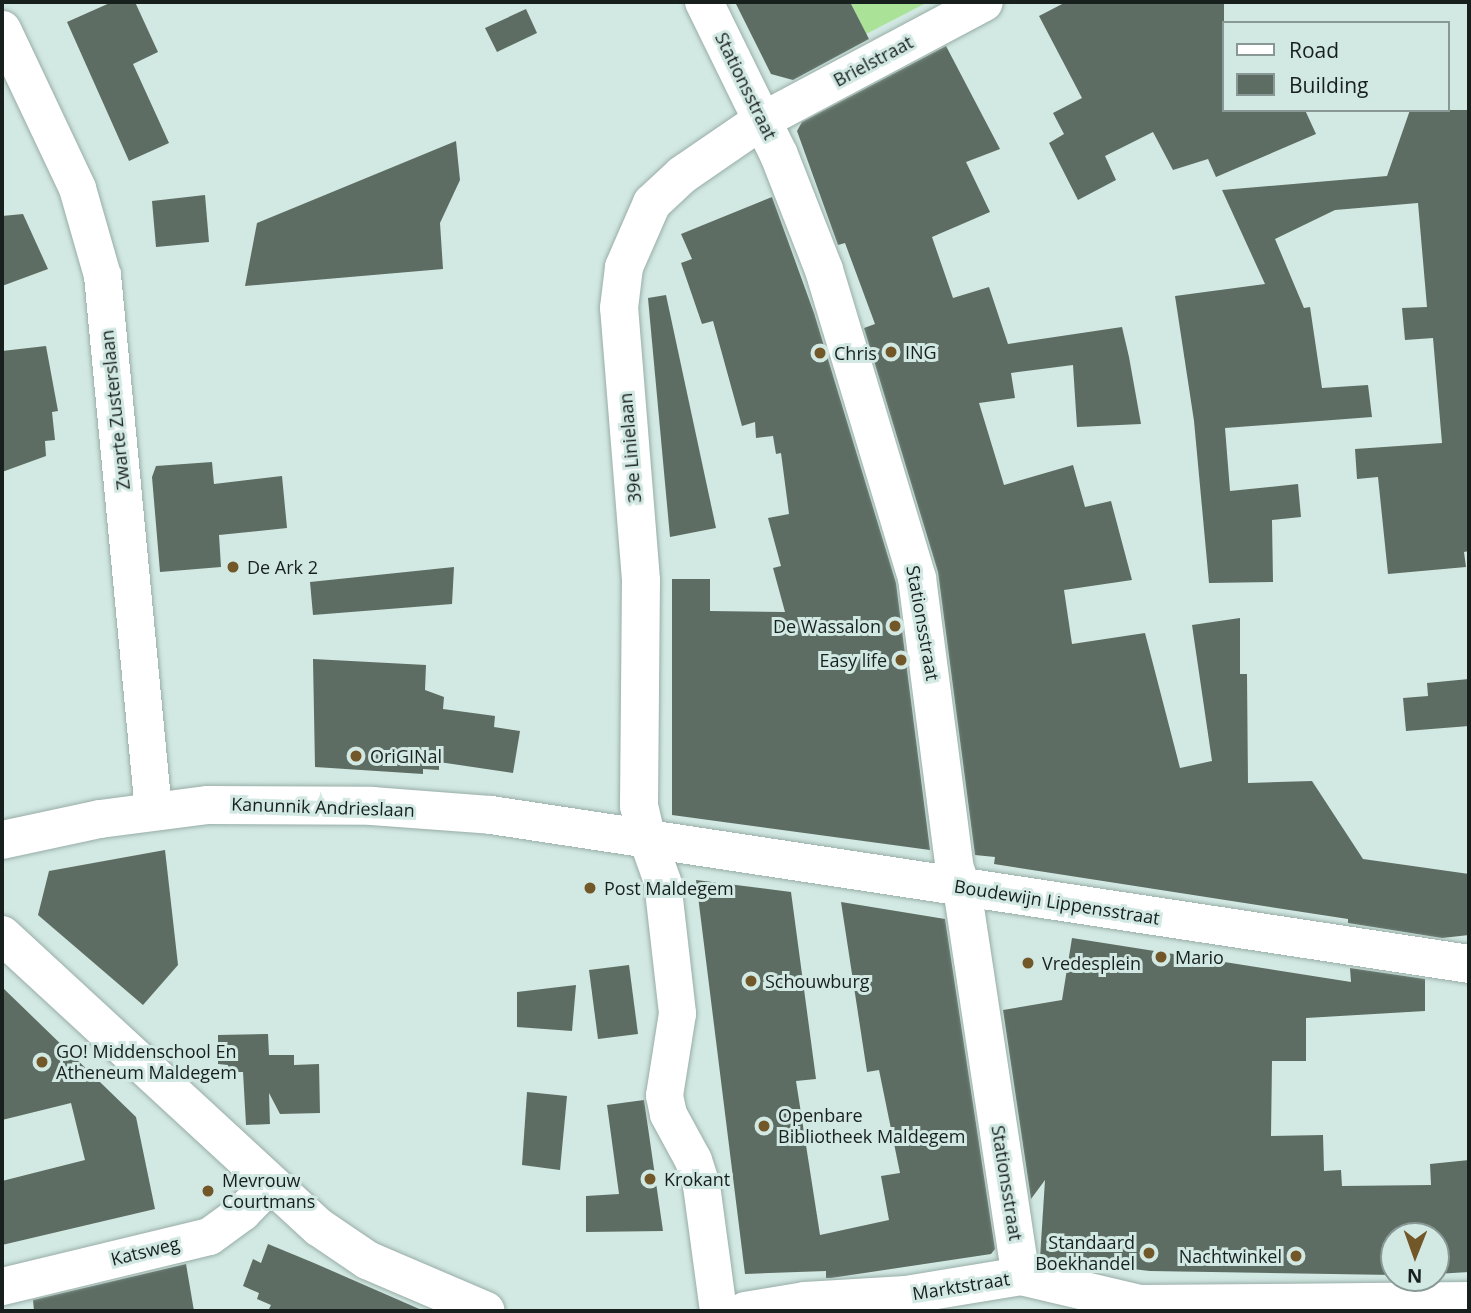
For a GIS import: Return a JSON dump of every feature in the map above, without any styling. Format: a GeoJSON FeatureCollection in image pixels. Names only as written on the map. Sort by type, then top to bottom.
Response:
{"type":"FeatureCollection","features":[{"type":"Feature","properties":{"kind":"street","name":"Stationsstraat"},"geometry":{"type":"LineString","coordinates":[[705,2],[762,120],[824,270],[917,578],[933,677],[951,844],[962,888],[1021,1276]]}},
{"type":"Feature","properties":{"kind":"street","name":"Brielstraat"},"geometry":{"type":"LineString","coordinates":[[762,120],[984,2]]}},
{"type":"Feature","properties":{"kind":"street","name":"Zwarte Zusterslaan"},"geometry":{"type":"LineString","coordinates":[[2,29],[77,188],[102,275],[153,811]]}},
{"type":"Feature","properties":{"kind":"street","name":"39e Linielaan"},"geometry":{"type":"LineString","coordinates":[[646,836],[639,806],[641,580],[620,308],[624,267],[652,203],[682,175],[762,120]]}},
{"type":"Feature","properties":{"kind":"street","name":"Kanunnik Andrieslaan"},"geometry":{"type":"LineString","coordinates":[[2,840],[153,811],[268,803],[372,806],[491,815],[646,836]]}},
{"type":"Feature","properties":{"kind":"street","name":"Boudewijn Lippensstraat"},"geometry":{"type":"LineString","coordinates":[[646,836],[962,888],[1469,964]]}},
{"type":"Feature","properties":{"kind":"street"},"geometry":{"type":"LineString","coordinates":[[646,836],[662,881],[677,1013],[664,1095],[668,1114],[701,1185],[718,1311]]}},
{"type":"Feature","properties":{"kind":"street"},"geometry":{"type":"LineString","coordinates":[[2,935],[320,1228],[367,1260],[486,1311]]}},
{"type":"Feature","properties":{"kind":"street","name":"Katsweg"},"geometry":{"type":"LineString","coordinates":[[2,1286],[209,1236],[242,1212],[270,1183]]}},
{"type":"Feature","properties":{"kind":"street","name":"Marktstraat"},"geometry":{"type":"LineString","coordinates":[[745,1311],[805,1301],[906,1295],[1021,1276],[1139,1304],[1469,1301]]}},
{"type":"Feature","properties":{"kind":"green space"},"geometry":{"type":"Polygon","coordinates":[[[850,2],[928,2],[866,34],[850,2]]]}},
{"type":"Feature","properties":{"kind":"building"},"geometry":{"type":"Polygon","coordinates":[[[112,2],[135,2],[158,52],[133,64],[169,143],[129,161],[67,22],[112,2]]]}},
{"type":"Feature","properties":{"kind":"building"},"geometry":{"type":"Polygon","coordinates":[[[735,2],[850,2],[869,39],[793,80],[771,74],[735,2]]]}},
{"type":"Feature","properties":{"kind":"building"},"geometry":{"type":"Polygon","coordinates":[[[1066,2],[1224,2],[1222,112],[1306,112],[1316,134],[1216,177],[1208,159],[1173,170],[1153,132],[1105,156],[1116,180],[1078,200],[1049,143],[1064,134],[1053,113],[1082,98],[1039,16],[1066,2]]]}},
{"type":"Feature","properties":{"kind":"building"},"geometry":{"type":"Polygon","coordinates":[[[526,9],[537,33],[497,52],[485,28],[526,9]]]}},
{"type":"Feature","properties":{"kind":"building"},"geometry":{"type":"Polygon","coordinates":[[[946,46],[1000,149],[966,162],[990,212],[932,237],[953,298],[989,287],[1008,344],[1122,327],[1129,357],[1141,424],[1077,427],[1073,365],[1011,373],[1015,398],[979,403],[1004,485],[1073,465],[1085,507],[1111,501],[1132,580],[1064,590],[1072,644],[1145,633],[1180,768],[1212,761],[1192,625],[1240,618],[1240,674],[1247,674],[1248,783],[1312,781],[1363,859],[1469,874],[1469,935],[1442,938],[1348,923],[1348,919],[994,864],[995,857],[975,855],[938,572],[864,328],[875,324],[845,243],[838,245],[797,131],[802,122],[946,46]]]}},
{"type":"Feature","properties":{"kind":"building"},"geometry":{"type":"Polygon","coordinates":[[[1469,110],[1469,551],[1464,552],[1466,567],[1388,574],[1378,477],[1357,479],[1355,449],[1442,443],[1433,338],[1405,340],[1402,308],[1427,307],[1418,203],[1335,210],[1275,239],[1304,308],[1310,307],[1322,388],[1368,385],[1372,417],[1225,428],[1230,491],[1298,484],[1301,517],[1272,520],[1273,582],[1209,583],[1194,421],[1175,296],[1265,284],[1222,190],[1387,176],[1409,112],[1469,110]]]}},
{"type":"Feature","properties":{"kind":"building"},"geometry":{"type":"Polygon","coordinates":[[[456,141],[460,180],[440,223],[443,269],[245,286],[257,223],[456,141]]]}},
{"type":"Feature","properties":{"kind":"building"},"geometry":{"type":"Polygon","coordinates":[[[205,195],[209,242],[156,247],[152,201],[205,195]]]}},
{"type":"Feature","properties":{"kind":"building"},"geometry":{"type":"Polygon","coordinates":[[[772,197],[814,313],[896,583],[930,850],[672,815],[672,579],[710,579],[710,611],[785,612],[773,568],[781,566],[768,518],[789,514],[781,453],[776,454],[773,436],[756,438],[755,422],[742,426],[713,321],[702,324],[681,263],[692,259],[681,234],[772,197]]]}},
{"type":"Feature","properties":{"kind":"building"},"geometry":{"type":"Polygon","coordinates":[[[23,214],[48,269],[2,286],[2,216],[23,214]]]}},
{"type":"Feature","properties":{"kind":"building"},"geometry":{"type":"Polygon","coordinates":[[[666,295],[716,528],[670,537],[648,298],[666,295]]]}},
{"type":"Feature","properties":{"kind":"building"},"geometry":{"type":"Polygon","coordinates":[[[46,346],[58,411],[52,412],[55,440],[45,441],[46,456],[2,472],[2,351],[46,346]]]}},
{"type":"Feature","properties":{"kind":"building"},"geometry":{"type":"Polygon","coordinates":[[[212,462],[214,484],[282,476],[287,528],[219,535],[221,567],[160,572],[152,477],[156,466],[212,462]]]}},
{"type":"Feature","properties":{"kind":"building"},"geometry":{"type":"Polygon","coordinates":[[[454,567],[452,604],[313,615],[310,582],[454,567]]]}},
{"type":"Feature","properties":{"kind":"building"},"geometry":{"type":"Polygon","coordinates":[[[313,659],[426,665],[425,690],[444,697],[443,709],[495,716],[494,727],[520,731],[513,773],[439,762],[439,770],[423,769],[423,774],[315,767],[313,659]]]}},
{"type":"Feature","properties":{"kind":"building"},"geometry":{"type":"Polygon","coordinates":[[[1469,679],[1469,726],[1406,731],[1403,698],[1428,696],[1427,683],[1469,679]]]}},
{"type":"Feature","properties":{"kind":"building"},"geometry":{"type":"Polygon","coordinates":[[[165,850],[178,965],[143,1005],[38,915],[49,871],[165,850]]]}},
{"type":"Feature","properties":{"kind":"building"},"geometry":{"type":"Polygon","coordinates":[[[696,880],[791,892],[816,1079],[796,1081],[820,1235],[889,1220],[881,1176],[900,1173],[879,1070],[867,1072],[841,902],[945,919],[995,1249],[991,1254],[831,1278],[826,1278],[826,1271],[745,1274],[696,880]]]}},
{"type":"Feature","properties":{"kind":"building"},"geometry":{"type":"Polygon","coordinates":[[[1072,938],[1351,982],[1350,968],[1425,979],[1425,1011],[1306,1018],[1306,1061],[1272,1061],[1271,1136],[1323,1135],[1324,1171],[1341,1170],[1342,1186],[1431,1185],[1430,1164],[1469,1160],[1469,1272],[1450,1273],[1450,1222],[1380,1222],[1380,1275],[1150,1271],[1070,1262],[1070,1265],[1040,1258],[1045,1180],[1031,1199],[1003,1010],[1062,1000],[1072,938]]]}},
{"type":"Feature","properties":{"kind":"building"},"geometry":{"type":"Polygon","coordinates":[[[629,965],[638,1034],[598,1039],[589,970],[629,965]]]}},
{"type":"Feature","properties":{"kind":"building"},"geometry":{"type":"Polygon","coordinates":[[[576,985],[572,1031],[517,1027],[517,992],[576,985]]]}},
{"type":"Feature","properties":{"kind":"building","name":"GO! Middenschool En Atheneum Maldegem"},"geometry":{"type":"Polygon","coordinates":[[[2,987],[136,1117],[155,1209],[2,1245],[2,1181],[85,1160],[71,1103],[2,1120],[2,987]]]}},
{"type":"Feature","properties":{"kind":"building"},"geometry":{"type":"Polygon","coordinates":[[[268,1034],[269,1055],[294,1055],[294,1065],[319,1064],[320,1113],[280,1114],[269,1093],[270,1124],[246,1125],[243,1072],[228,1072],[228,1065],[218,1064],[218,1035],[268,1034]]]}},
{"type":"Feature","properties":{"kind":"building"},"geometry":{"type":"Polygon","coordinates":[[[527,1092],[567,1096],[560,1170],[522,1165],[527,1092]]]}},
{"type":"Feature","properties":{"kind":"building"},"geometry":{"type":"Polygon","coordinates":[[[644,1100],[663,1231],[586,1232],[586,1196],[619,1194],[607,1105],[644,1100]]]}},
{"type":"Feature","properties":{"kind":"building"},"geometry":{"type":"Polygon","coordinates":[[[268,1244],[424,1311],[268,1311],[271,1305],[257,1299],[259,1293],[243,1286],[253,1259],[261,1263],[268,1244]]]}},
{"type":"Feature","properties":{"kind":"building"},"geometry":{"type":"Polygon","coordinates":[[[186,1264],[194,1311],[34,1311],[33,1300],[186,1264]]]}},
{"type":"Feature","properties":{"kind":"place","name":"ING"},"geometry":{"type":"Point","coordinates":[891,352]}},
{"type":"Feature","properties":{"kind":"place","name":"Chris"},"geometry":{"type":"Point","coordinates":[820,353]}},
{"type":"Feature","properties":{"kind":"place","name":"De Ark 2"},"geometry":{"type":"Point","coordinates":[233,567]}},
{"type":"Feature","properties":{"kind":"place","name":"De Wassalon"},"geometry":{"type":"Point","coordinates":[895,626]}},
{"type":"Feature","properties":{"kind":"place","name":"Easy life"},"geometry":{"type":"Point","coordinates":[901,660]}},
{"type":"Feature","properties":{"kind":"place","name":"OriGINal"},"geometry":{"type":"Point","coordinates":[356,756]}},
{"type":"Feature","properties":{"kind":"place","name":"Post Maldegem"},"geometry":{"type":"Point","coordinates":[590,888]}},
{"type":"Feature","properties":{"kind":"place","name":"Mario"},"geometry":{"type":"Point","coordinates":[1161,957]}},
{"type":"Feature","properties":{"kind":"place","name":"Vredesplein"},"geometry":{"type":"Point","coordinates":[1028,963]}},
{"type":"Feature","properties":{"kind":"place","name":"Schouwburg"},"geometry":{"type":"Point","coordinates":[751,981]}},
{"type":"Feature","properties":{"kind":"place","name":"GO! Middenschool En Atheneum Maldegem"},"geometry":{"type":"Point","coordinates":[42,1062]}},
{"type":"Feature","properties":{"kind":"place","name":"Openbare Bibliotheek Maldegem"},"geometry":{"type":"Point","coordinates":[764,1126]}},
{"type":"Feature","properties":{"kind":"place","name":"Krokant"},"geometry":{"type":"Point","coordinates":[650,1179]}},
{"type":"Feature","properties":{"kind":"place","name":"Mevrouw Courtmans"},"geometry":{"type":"Point","coordinates":[208,1191]}},
{"type":"Feature","properties":{"kind":"place","name":"Standaard Boekhandel"},"geometry":{"type":"Point","coordinates":[1149,1253]}},
{"type":"Feature","properties":{"kind":"place","name":"Nachtwinkel"},"geometry":{"type":"Point","coordinates":[1296,1256]}}]}
